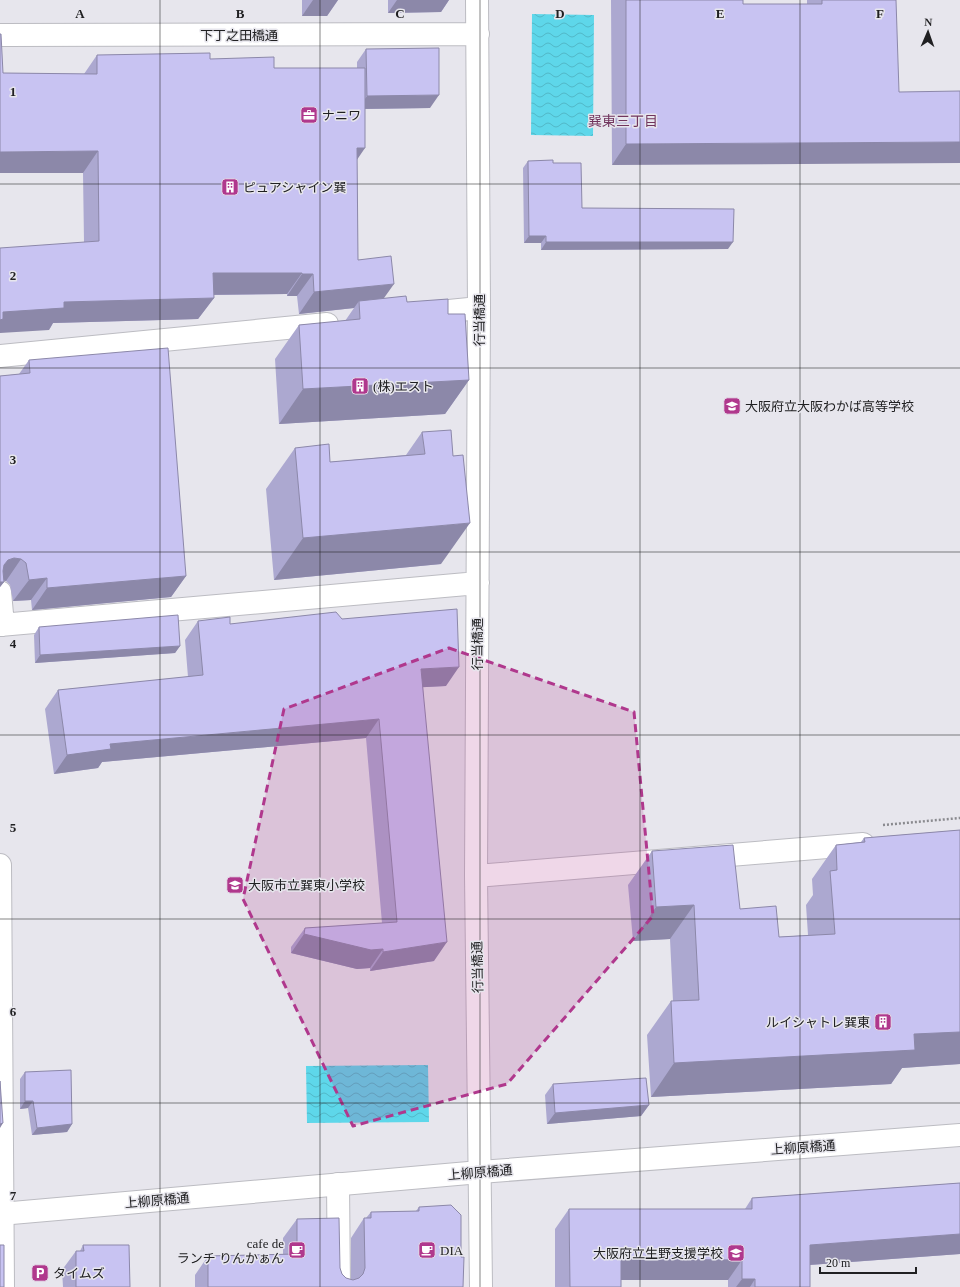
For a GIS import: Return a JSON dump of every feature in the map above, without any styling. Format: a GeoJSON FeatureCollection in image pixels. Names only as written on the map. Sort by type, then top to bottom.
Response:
{"type":"FeatureCollection","features":[{"type":"Feature","properties":{"kind":"street","name":"行当橋通"},"geometry":{"type":"LineString","coordinates":[[477,0],[479,308],[476,876],[481,1287]]}},
{"type":"Feature","properties":{"kind":"street","name":"下丁之田橋通"},"geometry":{"type":"LineString","coordinates":[[0,35],[478,34]]}},
{"type":"Feature","properties":{"kind":"street"},"geometry":{"type":"LineString","coordinates":[[400,316],[479,308]]}},
{"type":"Feature","properties":{"kind":"street"},"geometry":{"type":"LineString","coordinates":[[0,356],[346,322]]}},
{"type":"Feature","properties":{"kind":"street"},"geometry":{"type":"LineString","coordinates":[[0,592],[2,625],[478,583]]}},
{"type":"Feature","properties":{"kind":"street"},"geometry":{"type":"LineString","coordinates":[[476,876],[881,843]]}},
{"type":"Feature","properties":{"kind":"street"},"geometry":{"type":"LineString","coordinates":[[0,865],[1,1214],[3,1287]]}},
{"type":"Feature","properties":{"kind":"street","name":"上柳原橋通"},"geometry":{"type":"LineString","coordinates":[[1,1214],[480,1172],[960,1135]]}},
{"type":"Feature","properties":{"kind":"street"},"geometry":{"type":"LineString","coordinates":[[338,1184],[339,1287]]}},
{"type":"Feature","properties":{"kind":"highlighted area"},"geometry":{"type":"Polygon","coordinates":[[[449,648],[634,712],[653,916],[507,1084],[353,1126],[243,899],[284,709],[449,648]]]}},
{"type":"Feature","properties":{"kind":"water"},"geometry":{"type":"Polygon","coordinates":[[[532,14],[594,15],[593,136],[531,135],[532,14]]]}},
{"type":"Feature","properties":{"kind":"water"},"geometry":{"type":"Polygon","coordinates":[[[428,1065],[429,1122],[307,1123],[306,1066],[428,1065]]]}},
{"type":"Feature","properties":{"kind":"building"},"geometry":{"type":"Polygon","coordinates":[[[626,0],[743,0],[743,4],[822,4],[822,0],[896,0],[899,92],[960,91],[960,142],[626,144],[626,0]]]}},
{"type":"Feature","properties":{"kind":"building"},"geometry":{"type":"Polygon","coordinates":[[[0,34],[3,73],[97,74],[97,55],[210,53],[210,59],[274,57],[274,68],[365,68],[365,148],[357,148],[358,260],[391,256],[394,284],[314,292],[313,274],[213,273],[214,298],[64,302],[64,308],[3,312],[3,319],[0,320],[0,248],[99,241],[98,151],[0,152],[0,34]]]}},
{"type":"Feature","properties":{"kind":"building"},"geometry":{"type":"Polygon","coordinates":[[[439,48],[439,95],[367,96],[366,49],[439,48]]]}},
{"type":"Feature","properties":{"kind":"building"},"geometry":{"type":"Polygon","coordinates":[[[553,160],[553,163],[581,163],[582,208],[734,209],[733,242],[546,242],[546,236],[529,236],[528,161],[553,160]]]}},
{"type":"Feature","properties":{"kind":"building"},"geometry":{"type":"Polygon","coordinates":[[[406,296],[407,302],[448,299],[448,314],[465,314],[469,380],[303,389],[299,325],[360,319],[359,301],[406,296]]]}},
{"type":"Feature","properties":{"kind":"building"},"geometry":{"type":"Polygon","coordinates":[[[168,348],[186,576],[47,588],[47,578],[29,580],[26,563],[21,559],[14,558],[8,560],[4,565],[4,582],[0,582],[0,376],[30,373],[29,360],[168,348]]]}},
{"type":"Feature","properties":{"kind":"building"},"geometry":{"type":"Polygon","coordinates":[[[451,430],[453,456],[463,455],[470,523],[303,538],[295,448],[329,444],[330,462],[425,454],[422,432],[451,430]]]}},
{"type":"Feature","properties":{"kind":"building"},"geometry":{"type":"Polygon","coordinates":[[[457,609],[459,667],[421,669],[447,942],[383,952],[383,949],[371,950],[304,934],[305,928],[397,922],[379,719],[110,744],[111,749],[67,755],[58,690],[203,675],[198,621],[230,617],[230,624],[336,612],[342,619],[457,609]]]}},
{"type":"Feature","properties":{"kind":"building"},"geometry":{"type":"Polygon","coordinates":[[[178,615],[180,646],[40,655],[39,627],[178,615]]]}},
{"type":"Feature","properties":{"kind":"building"},"geometry":{"type":"Polygon","coordinates":[[[960,830],[960,1032],[914,1034],[915,1050],[674,1063],[671,1001],[699,1000],[694,905],[656,907],[652,851],[733,845],[740,909],[776,906],[779,937],[835,934],[830,871],[837,870],[836,845],[865,842],[864,838],[960,830]]]}},
{"type":"Feature","properties":{"kind":"building"},"geometry":{"type":"Polygon","coordinates":[[[71,1070],[72,1124],[37,1128],[33,1101],[25,1101],[25,1072],[71,1070]]]}},
{"type":"Feature","properties":{"kind":"building"},"geometry":{"type":"Polygon","coordinates":[[[646,1078],[649,1105],[555,1113],[553,1084],[646,1078]]]}},
{"type":"Feature","properties":{"kind":"building"},"geometry":{"type":"Polygon","coordinates":[[[0,1081],[3,1123],[0,1124],[0,1081]]]}},
{"type":"Feature","properties":{"kind":"building","name":"大阪府立生野支援学校"},"geometry":{"type":"Polygon","coordinates":[[[960,1183],[960,1234],[810,1245],[810,1287],[755,1287],[755,1279],[742,1279],[742,1260],[621,1259],[621,1287],[570,1287],[569,1209],[752,1209],[752,1198],[960,1183]]]}},
{"type":"Feature","properties":{"kind":"building"},"geometry":{"type":"Polygon","coordinates":[[[451,1205],[461,1215],[461,1257],[464,1257],[463,1287],[208,1287],[208,1256],[297,1254],[297,1219],[339,1218],[340,1268],[342,1274],[346,1278],[353,1280],[359,1278],[363,1274],[365,1268],[364,1218],[371,1218],[371,1212],[419,1211],[419,1207],[451,1205]]]}},
{"type":"Feature","properties":{"kind":"building"},"geometry":{"type":"Polygon","coordinates":[[[0,1245],[4,1245],[4,1287],[0,1287],[0,1245]]]}},
{"type":"Feature","properties":{"kind":"building"},"geometry":{"type":"Polygon","coordinates":[[[83,1245],[129,1245],[130,1287],[76,1287],[76,1251],[84,1251],[83,1245]]]}},
{"type":"Feature","properties":{"kind":"place","name":"ナニワ"},"geometry":{"type":"Point","coordinates":[309,115]}},
{"type":"Feature","properties":{"kind":"place","name":"ピュアシャイン巽"},"geometry":{"type":"Point","coordinates":[230,187]}},
{"type":"Feature","properties":{"kind":"place","name":"(株)エスト"},"geometry":{"type":"Point","coordinates":[360,386]}},
{"type":"Feature","properties":{"kind":"place","name":"大阪府立大阪わかば高等学校"},"geometry":{"type":"Point","coordinates":[732,406]}},
{"type":"Feature","properties":{"kind":"place","name":"大阪市立巽東小学校"},"geometry":{"type":"Point","coordinates":[235,885]}},
{"type":"Feature","properties":{"kind":"place","name":"ルイシャトレ巽東"},"geometry":{"type":"Point","coordinates":[883,1022]}},
{"type":"Feature","properties":{"kind":"place","name":"cafe de ランチ りんかぁん"},"geometry":{"type":"Point","coordinates":[297,1250]}},
{"type":"Feature","properties":{"kind":"place","name":"DIA"},"geometry":{"type":"Point","coordinates":[427,1250]}},
{"type":"Feature","properties":{"kind":"place","name":"大阪府立生野支援学校"},"geometry":{"type":"Point","coordinates":[736,1253]}},
{"type":"Feature","properties":{"kind":"place","name":"タイムズ"},"geometry":{"type":"Point","coordinates":[40,1273]}},
{"type":"Feature","properties":{"kind":"district","name":"巽東三丁目"},"geometry":{"type":"Point","coordinates":[623,121]}}]}
